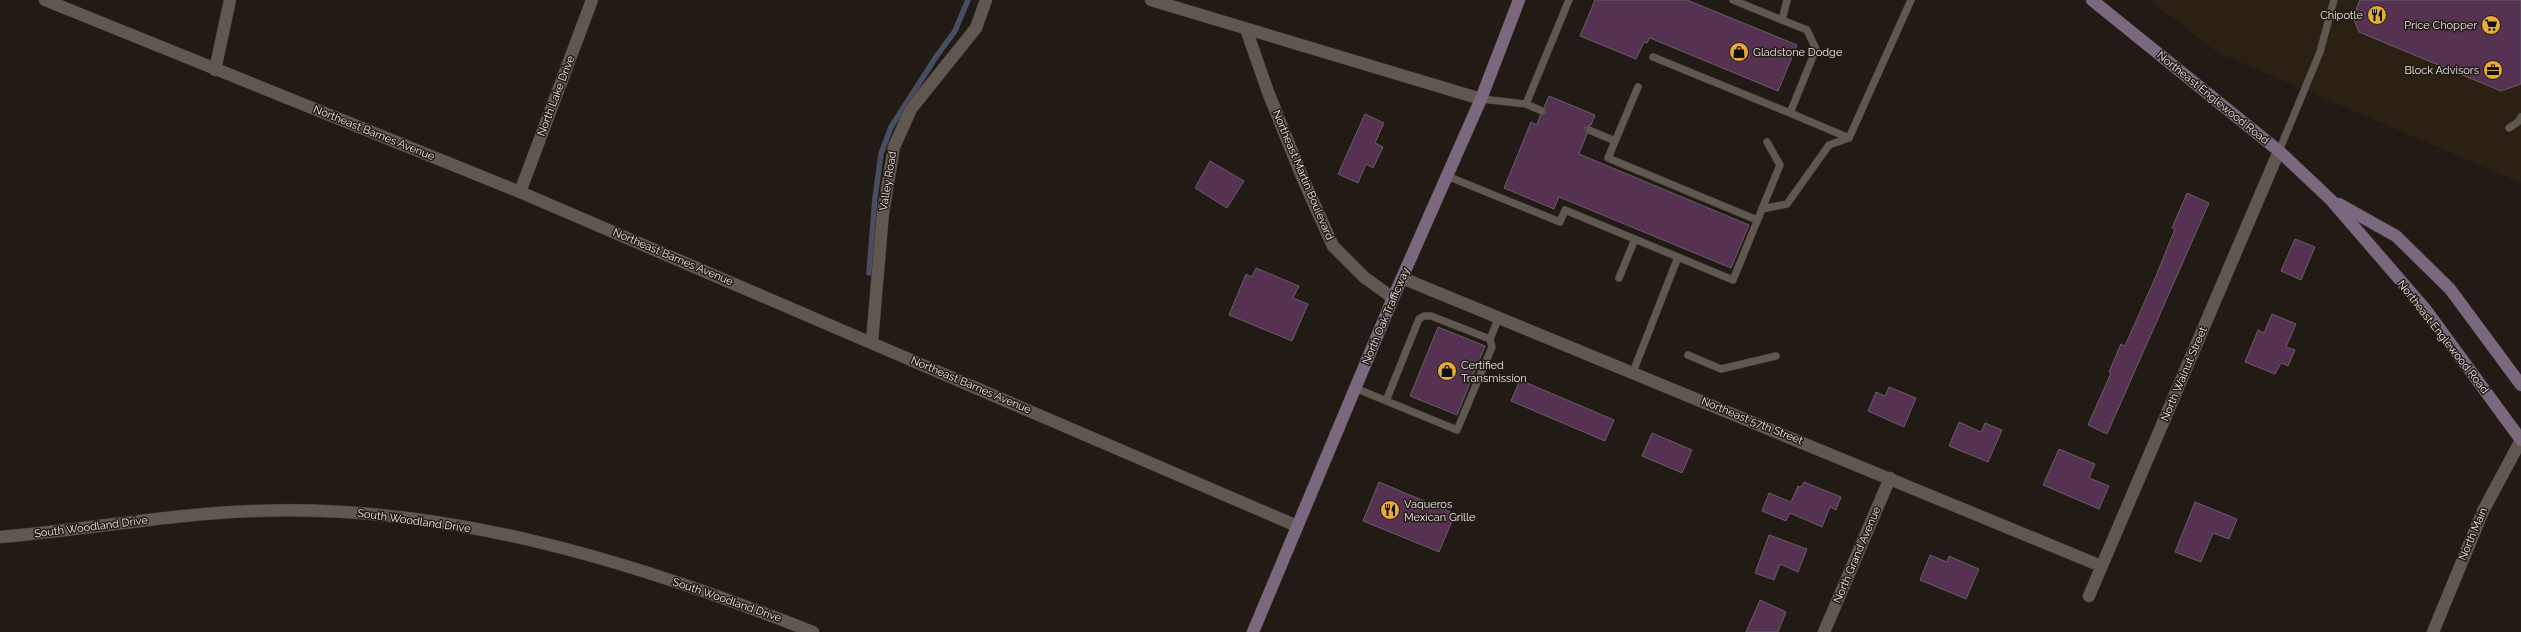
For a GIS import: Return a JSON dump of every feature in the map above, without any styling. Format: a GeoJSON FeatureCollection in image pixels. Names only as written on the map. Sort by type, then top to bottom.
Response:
{"type":"FeatureCollection","features":[{"type":"Feature","properties":{"kind":"main road","name":"North Oak Trafficway"},"geometry":{"type":"LineString","coordinates":[[1253,632],[1393,298],[1481,100],[1519,0]]}},
{"type":"Feature","properties":{"kind":"main road","name":"Northeast Englewood Road"},"geometry":{"type":"LineString","coordinates":[[2092,0],[2279,152],[2331,200],[2426,310],[2521,440]]}},
{"type":"Feature","properties":{"kind":"main road","name":"Northeast Englewood Road"},"geometry":{"type":"LineString","coordinates":[[2331,200],[2396,236],[2450,289],[2521,385]]}},
{"type":"Feature","properties":{"kind":"street","name":"Northeast Barnes Avenue"},"geometry":{"type":"LineString","coordinates":[[47,0],[215,70],[520,192],[872,342],[1297,526]]}},
{"type":"Feature","properties":{"kind":"street"},"geometry":{"type":"LineString","coordinates":[[215,70],[230,0]]}},
{"type":"Feature","properties":{"kind":"street","name":"North Lake Drive"},"geometry":{"type":"LineString","coordinates":[[520,192],[592,0]]}},
{"type":"Feature","properties":{"kind":"street","name":"Valley Road"},"geometry":{"type":"LineString","coordinates":[[872,342],[883,213],[894,147],[911,109],[976,28],[986,0]]}},
{"type":"Feature","properties":{"kind":"street"},"geometry":{"type":"LineString","coordinates":[[1151,0],[1481,100]]}},
{"type":"Feature","properties":{"kind":"street","name":"Northeast Martin Boulevard"},"geometry":{"type":"LineString","coordinates":[[1246,29],[1297,165],[1333,246],[1364,277],[1393,298]]}},
{"type":"Feature","properties":{"kind":"street","name":"North Walnut Street"},"geometry":{"type":"LineString","coordinates":[[2089,596],[2279,152]]}},
{"type":"Feature","properties":{"kind":"street","name":"Northeast 57th Street"},"geometry":{"type":"LineString","coordinates":[[1402,278],[2101,566]]}},
{"type":"Feature","properties":{"kind":"street","name":"North Main"},"geometry":{"type":"LineString","coordinates":[[2433,632],[2483,511],[2521,440]]}},
{"type":"Feature","properties":{"kind":"street","name":"North Grand Avenue"},"geometry":{"type":"LineString","coordinates":[[1824,632],[1890,478]]}},
{"type":"Feature","properties":{"kind":"street","name":"South Woodland Drive"},"geometry":{"type":"LineString","coordinates":[[0,537],[121,525],[188,515],[247,511],[323,511],[375,514],[444,523],[519,538],[588,555],[705,591],[813,632]]}},
{"type":"Feature","properties":{"kind":"lane"},"geometry":{"type":"LineString","coordinates":[[1526,104],[1569,0]]}},
{"type":"Feature","properties":{"kind":"lane"},"geometry":{"type":"LineString","coordinates":[[1733,0],[1806,30],[1816,49],[1790,113]]}},
{"type":"Feature","properties":{"kind":"lane"},"geometry":{"type":"LineString","coordinates":[[1782,20],[1787,0]]}},
{"type":"Feature","properties":{"kind":"lane"},"geometry":{"type":"LineString","coordinates":[[1762,209],[1787,204],[1829,145],[1849,138],[1911,0]]}},
{"type":"Feature","properties":{"kind":"lane"},"geometry":{"type":"LineString","coordinates":[[2279,152],[2320,52],[2334,0]]}},
{"type":"Feature","properties":{"kind":"lane"},"geometry":{"type":"LineString","coordinates":[[1653,57],[1849,138]]}},
{"type":"Feature","properties":{"kind":"lane"},"geometry":{"type":"LineString","coordinates":[[1638,87],[1608,158],[1757,220]]}},
{"type":"Feature","properties":{"kind":"lane"},"geometry":{"type":"LineString","coordinates":[[1481,100],[1526,104],[1542,111]]}},
{"type":"Feature","properties":{"kind":"lane"},"geometry":{"type":"LineString","coordinates":[[2509,128],[2518,122],[2521,117]]}},
{"type":"Feature","properties":{"kind":"lane"},"geometry":{"type":"LineString","coordinates":[[1589,130],[1615,140]]}},
{"type":"Feature","properties":{"kind":"lane"},"geometry":{"type":"LineString","coordinates":[[1447,176],[1560,222],[1565,210],[1733,280],[1780,165],[1767,142]]}},
{"type":"Feature","properties":{"kind":"lane"},"geometry":{"type":"LineString","coordinates":[[1619,278],[1635,239]]}},
{"type":"Feature","properties":{"kind":"lane"},"geometry":{"type":"LineString","coordinates":[[1633,372],[1678,257]]}},
{"type":"Feature","properties":{"kind":"lane"},"geometry":{"type":"LineString","coordinates":[[1386,401],[1419,319],[1424,316],[1432,316],[1490,340]]}},
{"type":"Feature","properties":{"kind":"lane"},"geometry":{"type":"LineString","coordinates":[[1355,388],[1457,430],[1492,347],[1490,340],[1499,317]]}},
{"type":"Feature","properties":{"kind":"lane"},"geometry":{"type":"LineString","coordinates":[[1688,355],[1721,369],[1776,356]]}},
{"type":"Feature","properties":{"kind":"shaded area"},"geometry":{"type":"Polygon","coordinates":[[[2149,0],[2521,0],[2521,183],[2217,52],[2149,0]]]}},
{"type":"Feature","properties":{"kind":"building","name":"Gladstone Dodge"},"geometry":{"type":"Polygon","coordinates":[[[1595,0],[1687,0],[1797,45],[1778,91],[1650,38],[1647,43],[1644,42],[1636,59],[1580,36],[1595,0]]]}},
{"type":"Feature","properties":{"kind":"building"},"geometry":{"type":"Polygon","coordinates":[[[2360,0],[2521,0],[2521,84],[2501,91],[2359,32],[2353,17],[2360,0]]]}},
{"type":"Feature","properties":{"kind":"building"},"geometry":{"type":"Polygon","coordinates":[[[1549,96],[1595,115],[1591,125],[1584,128],[1587,134],[1579,154],[1749,225],[1731,268],[1559,197],[1554,209],[1504,188],[1531,122],[1537,125],[1540,116],[1546,113],[1544,107],[1549,96]]]}},
{"type":"Feature","properties":{"kind":"building"},"geometry":{"type":"Polygon","coordinates":[[[1365,114],[1384,123],[1375,143],[1383,147],[1373,168],[1366,164],[1358,183],[1338,174],[1365,114]]]}},
{"type":"Feature","properties":{"kind":"building"},"geometry":{"type":"Polygon","coordinates":[[[1210,161],[1244,181],[1227,208],[1195,188],[1210,161]]]}},
{"type":"Feature","properties":{"kind":"building"},"geometry":{"type":"Polygon","coordinates":[[[2187,193],[2209,203],[2107,434],[2088,425],[2111,373],[2109,372],[2121,344],[2125,346],[2156,276],[2175,229],[2172,228],[2187,193]]]}},
{"type":"Feature","properties":{"kind":"building"},"geometry":{"type":"Polygon","coordinates":[[[2295,239],[2315,247],[2301,280],[2281,271],[2295,239]]]}},
{"type":"Feature","properties":{"kind":"building"},"geometry":{"type":"Polygon","coordinates":[[[1256,268],[1299,286],[1293,298],[1308,304],[1292,341],[1229,315],[1246,274],[1252,277],[1256,268]]]}},
{"type":"Feature","properties":{"kind":"building"},"geometry":{"type":"Polygon","coordinates":[[[2272,314],[2296,324],[2286,347],[2295,350],[2288,366],[2281,363],[2275,374],[2245,362],[2258,330],[2264,333],[2272,314]]]}},
{"type":"Feature","properties":{"kind":"building","name":"Certified Transmission"},"geometry":{"type":"Polygon","coordinates":[[[1438,327],[1485,346],[1457,415],[1410,396],[1438,327]]]}},
{"type":"Feature","properties":{"kind":"building"},"geometry":{"type":"Polygon","coordinates":[[[1520,380],[1614,420],[1605,441],[1511,401],[1520,380]]]}},
{"type":"Feature","properties":{"kind":"building"},"geometry":{"type":"Polygon","coordinates":[[[1889,387],[1916,398],[1904,427],[1868,411],[1876,392],[1885,396],[1889,387]]]}},
{"type":"Feature","properties":{"kind":"building"},"geometry":{"type":"Polygon","coordinates":[[[1959,422],[1981,432],[1985,423],[2002,430],[1988,462],[1949,446],[1959,422]]]}},
{"type":"Feature","properties":{"kind":"building"},"geometry":{"type":"Polygon","coordinates":[[[1652,433],[1692,450],[1682,473],[1642,456],[1652,433]]]}},
{"type":"Feature","properties":{"kind":"building"},"geometry":{"type":"Polygon","coordinates":[[[2059,449],[2095,464],[2089,478],[2109,486],[2099,509],[2043,485],[2059,449]]]}},
{"type":"Feature","properties":{"kind":"building"},"geometry":{"type":"Polygon","coordinates":[[[1379,482],[1455,514],[1439,552],[1363,521],[1379,482]]]}},
{"type":"Feature","properties":{"kind":"building"},"geometry":{"type":"Polygon","coordinates":[[[1804,482],[1841,497],[1836,510],[1830,507],[1822,527],[1790,513],[1786,521],[1762,511],[1769,493],[1791,502],[1798,486],[1801,487],[1804,482]]]}},
{"type":"Feature","properties":{"kind":"building"},"geometry":{"type":"Polygon","coordinates":[[[2195,502],[2237,519],[2229,539],[2213,533],[2201,562],[2175,552],[2195,502]]]}},
{"type":"Feature","properties":{"kind":"building"},"geometry":{"type":"Polygon","coordinates":[[[1769,535],[1807,549],[1798,572],[1780,564],[1774,580],[1755,573],[1769,535]]]}},
{"type":"Feature","properties":{"kind":"building"},"geometry":{"type":"Polygon","coordinates":[[[1930,555],[1947,562],[1949,556],[1979,569],[1966,599],[1920,580],[1930,555]]]}},
{"type":"Feature","properties":{"kind":"building"},"geometry":{"type":"Polygon","coordinates":[[[1760,600],[1786,612],[1778,632],[1746,632],[1760,600]]]}},
{"type":"Feature","properties":{"kind":"waterway"},"geometry":{"type":"LineString","coordinates":[[869,273],[875,198],[881,154],[891,127],[936,57],[955,31],[968,0]]}},
{"type":"Feature","properties":{"kind":"place","name":"Chipotle"},"geometry":{"type":"Point","coordinates":[2377,15]}},
{"type":"Feature","properties":{"kind":"place","name":"Price Chopper"},"geometry":{"type":"Point","coordinates":[2491,25]}},
{"type":"Feature","properties":{"kind":"place","name":"Gladstone Dodge"},"geometry":{"type":"Point","coordinates":[1739,52]}},
{"type":"Feature","properties":{"kind":"place","name":"Block Advisors"},"geometry":{"type":"Point","coordinates":[2493,70]}},
{"type":"Feature","properties":{"kind":"place","name":"Certified Transmission"},"geometry":{"type":"Point","coordinates":[1447,371]}},
{"type":"Feature","properties":{"kind":"place","name":"Vaqueros Mexican Grille"},"geometry":{"type":"Point","coordinates":[1390,510]}}]}
